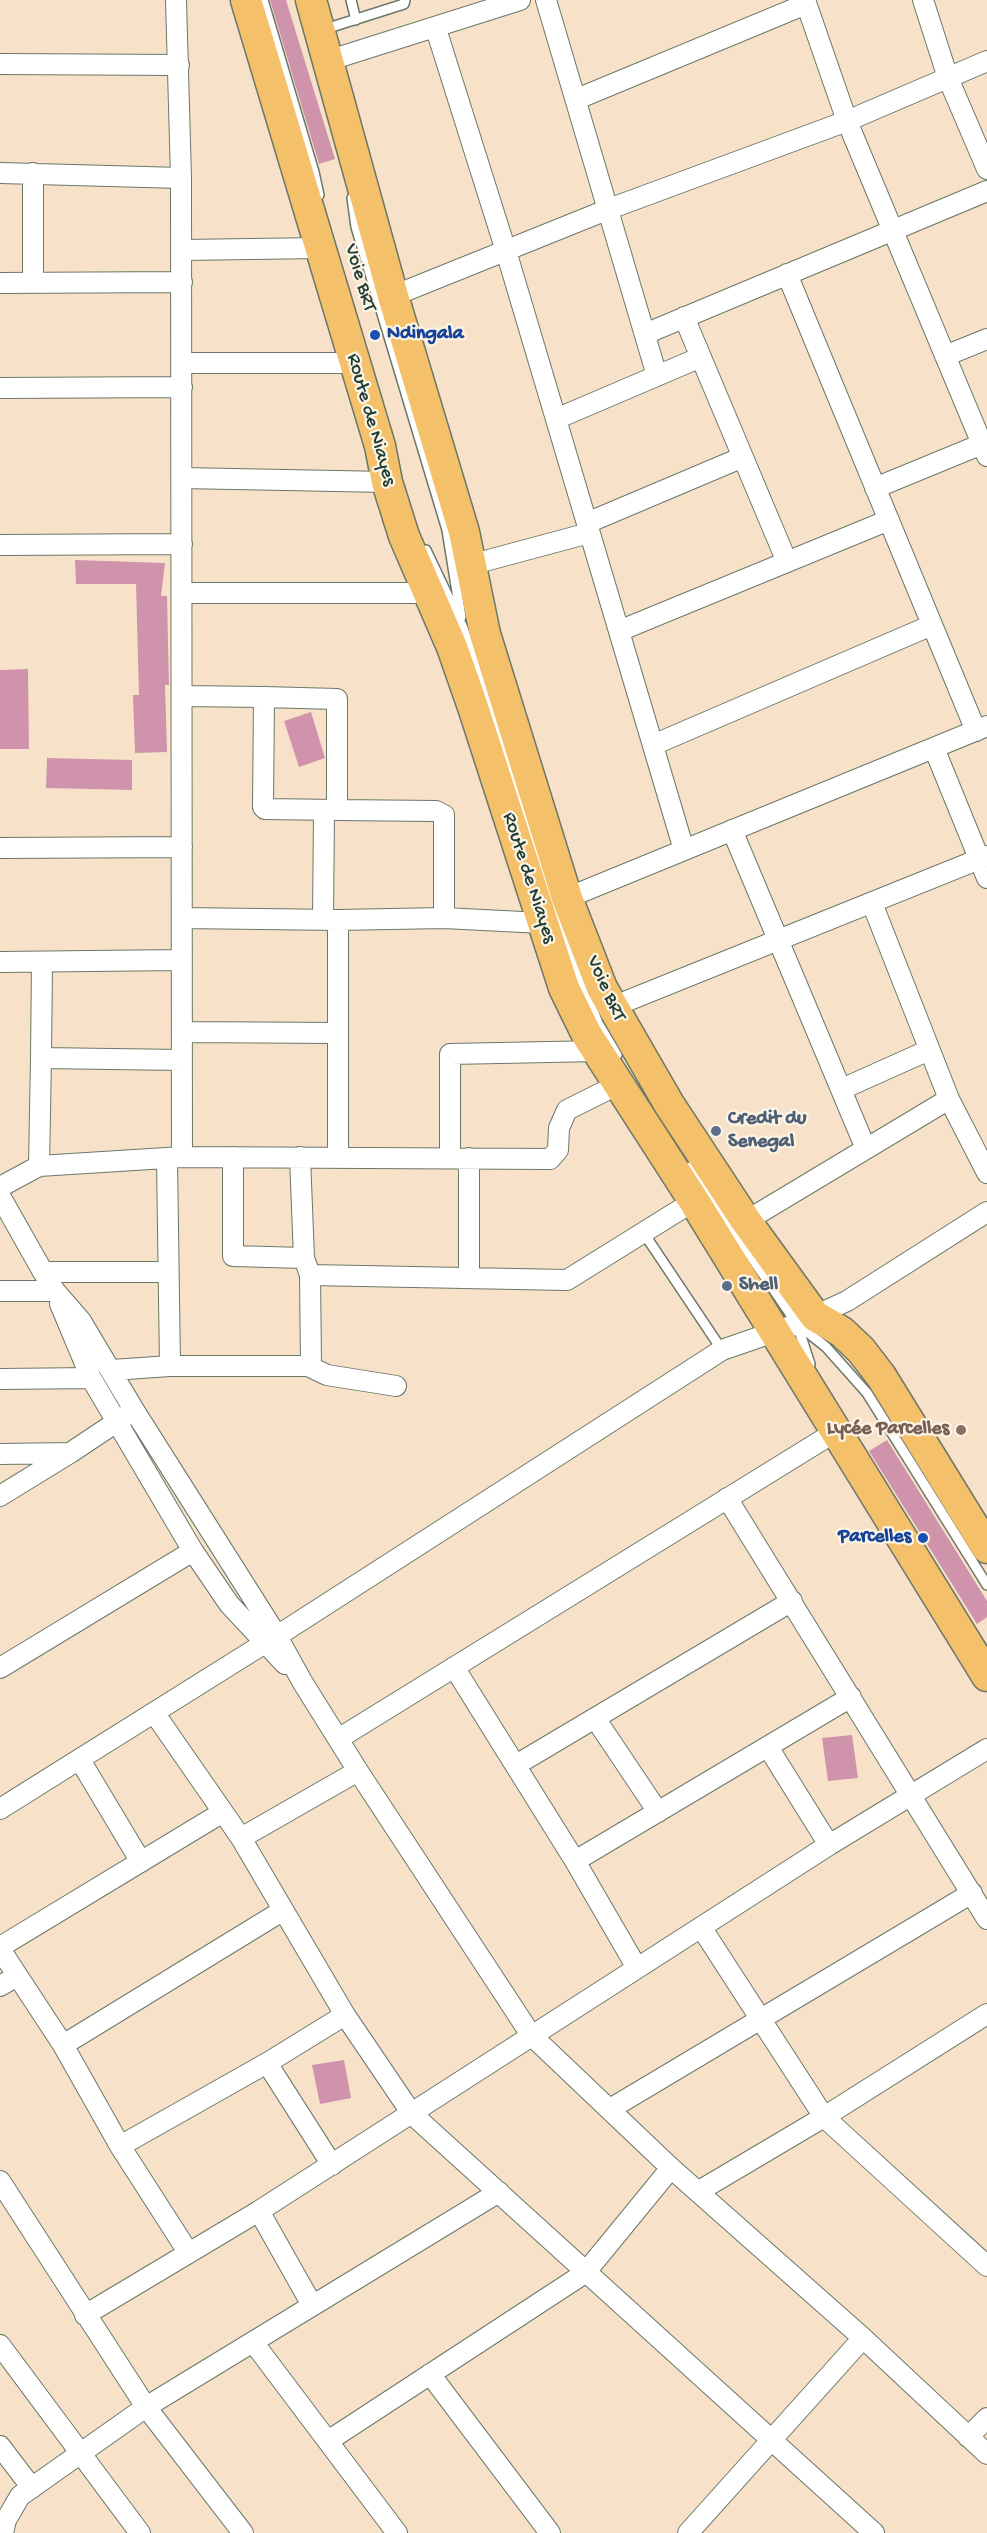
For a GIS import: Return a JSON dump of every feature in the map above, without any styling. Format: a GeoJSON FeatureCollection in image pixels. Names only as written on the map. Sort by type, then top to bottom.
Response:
{"type":"FeatureCollection","features":[{"type":"Feature","properties":{"kind":"main road","name":"Route de Niayes"},"geometry":{"type":"LineString","coordinates":[[246,0],[323,237],[359,360],[387,482],[404,537],[429,593],[473,707],[564,988],[587,1035],[612,1065],[694,1201],[795,1324],[842,1332],[868,1359],[904,1412],[987,1548]]}},
{"type":"Feature","properties":{"kind":"main road","name":"Route de Niayes"},"geometry":{"type":"LineString","coordinates":[[311,0],[393,296],[464,532],[485,634],[567,898],[612,1007],[669,1104],[746,1221],[795,1324],[835,1432],[987,1676]]}},
{"type":"Feature","properties":{"kind":"street"},"geometry":{"type":"LineString","coordinates":[[170,1366],[168,1272],[182,1060],[182,250],[176,0]]}},
{"type":"Feature","properties":{"kind":"street"},"geometry":{"type":"LineString","coordinates":[[327,61],[436,28],[484,5],[520,0]]}},
{"type":"Feature","properties":{"kind":"street"},"geometry":{"type":"LineString","coordinates":[[546,0],[657,376]]}},
{"type":"Feature","properties":{"kind":"street"},"geometry":{"type":"LineString","coordinates":[[923,0],[948,78],[987,169]]}},
{"type":"Feature","properties":{"kind":"street"},"geometry":{"type":"LineString","coordinates":[[577,99],[805,2],[847,121],[984,450],[875,488]]}},
{"type":"Feature","properties":{"kind":"street"},"geometry":{"type":"LineString","coordinates":[[436,28],[506,251],[684,850]]}},
{"type":"Feature","properties":{"kind":"street"},"geometry":{"type":"LineString","coordinates":[[393,296],[609,209],[847,121],[987,61]]}},
{"type":"Feature","properties":{"kind":"street"},"geometry":{"type":"LineString","coordinates":[[0,64],[179,65]]}},
{"type":"Feature","properties":{"kind":"street"},"geometry":{"type":"LineString","coordinates":[[0,173],[181,178]]}},
{"type":"Feature","properties":{"kind":"street"},"geometry":{"type":"LineString","coordinates":[[33,173],[33,283]]}},
{"type":"Feature","properties":{"kind":"street"},"geometry":{"type":"LineString","coordinates":[[645,334],[987,191]]}},
{"type":"Feature","properties":{"kind":"street"},"geometry":{"type":"LineString","coordinates":[[182,250],[323,237]]}},
{"type":"Feature","properties":{"kind":"street"},"geometry":{"type":"LineString","coordinates":[[567,898],[981,728],[932,625],[787,274]]}},
{"type":"Feature","properties":{"kind":"street"},"geometry":{"type":"LineString","coordinates":[[0,283],[182,282]]}},
{"type":"Feature","properties":{"kind":"street"},"geometry":{"type":"LineString","coordinates":[[684,317],[787,562]]}},
{"type":"Feature","properties":{"kind":"street"},"geometry":{"type":"LineString","coordinates":[[945,356],[987,339]]}},
{"type":"Feature","properties":{"kind":"street"},"geometry":{"type":"LineString","coordinates":[[556,419],[701,357]]}},
{"type":"Feature","properties":{"kind":"street"},"geometry":{"type":"LineString","coordinates":[[182,363],[359,360]]}},
{"type":"Feature","properties":{"kind":"street"},"geometry":{"type":"LineString","coordinates":[[0,388],[182,387]]}},
{"type":"Feature","properties":{"kind":"street"},"geometry":{"type":"LineString","coordinates":[[470,565],[588,528],[743,457]]}},
{"type":"Feature","properties":{"kind":"street"},"geometry":{"type":"LineString","coordinates":[[182,478],[387,482]]}},
{"type":"Feature","properties":{"kind":"street"},"geometry":{"type":"LineString","coordinates":[[618,631],[888,520]]}},
{"type":"Feature","properties":{"kind":"street"},"geometry":{"type":"LineString","coordinates":[[0,545],[182,544]]}},
{"type":"Feature","properties":{"kind":"street"},"geometry":{"type":"LineString","coordinates":[[182,593],[429,593]]}},
{"type":"Feature","properties":{"kind":"street"},"geometry":{"type":"LineString","coordinates":[[653,745],[932,625]]}},
{"type":"Feature","properties":{"kind":"street"},"geometry":{"type":"LineString","coordinates":[[182,696],[337,699],[330,811],[331,920],[338,1033],[338,1157]]}},
{"type":"Feature","properties":{"kind":"street"},"geometry":{"type":"LineString","coordinates":[[264,697],[263,807],[265,809],[330,811],[436,811],[444,815],[444,918]]}},
{"type":"Feature","properties":{"kind":"street"},"geometry":{"type":"LineString","coordinates":[[934,748],[983,858],[987,878]]}},
{"type":"Feature","properties":{"kind":"street"},"geometry":{"type":"LineString","coordinates":[[732,831],[866,1149]]}},
{"type":"Feature","properties":{"kind":"street"},"geometry":{"type":"LineString","coordinates":[[0,848],[182,847]]}},
{"type":"Feature","properties":{"kind":"street"},"geometry":{"type":"LineString","coordinates":[[612,1007],[983,858]]}},
{"type":"Feature","properties":{"kind":"street"},"geometry":{"type":"LineString","coordinates":[[872,903],[949,1099],[987,1173]]}},
{"type":"Feature","properties":{"kind":"street"},"geometry":{"type":"LineString","coordinates":[[182,918],[331,920],[444,918],[543,923]]}},
{"type":"Feature","properties":{"kind":"street"},"geometry":{"type":"LineString","coordinates":[[0,962],[182,960]]}},
{"type":"Feature","properties":{"kind":"street"},"geometry":{"type":"LineString","coordinates":[[39,1166],[42,962]]}},
{"type":"Feature","properties":{"kind":"street"},"geometry":{"type":"LineString","coordinates":[[182,1032],[338,1033]]}},
{"type":"Feature","properties":{"kind":"street"},"geometry":{"type":"LineString","coordinates":[[842,1089],[930,1050]]}},
{"type":"Feature","properties":{"kind":"street"},"geometry":{"type":"LineString","coordinates":[[469,1276],[450,1054],[612,1065]]}},
{"type":"Feature","properties":{"kind":"street"},"geometry":{"type":"LineString","coordinates":[[41,1058],[182,1060]]}},
{"type":"Feature","properties":{"kind":"street"},"geometry":{"type":"LineString","coordinates":[[0,1187],[39,1166],[174,1158],[550,1159],[558,1150],[559,1128],[567,1110],[612,1065]]}},
{"type":"Feature","properties":{"kind":"street"},"geometry":{"type":"LineString","coordinates":[[746,1221],[949,1099]]}},
{"type":"Feature","properties":{"kind":"street"},"geometry":{"type":"LineString","coordinates":[[234,1157],[233,1257],[307,1267],[567,1280],[694,1201]]}},
{"type":"Feature","properties":{"kind":"street"},"geometry":{"type":"LineString","coordinates":[[300,1157],[311,1363],[308,1366]]}},
{"type":"Feature","properties":{"kind":"street"},"geometry":{"type":"LineString","coordinates":[[0,1196],[55,1291],[81,1321],[112,1370],[271,1640],[303,1683],[531,2036],[671,2168],[863,2338],[987,2454]]}},
{"type":"Feature","properties":{"kind":"street"},"geometry":{"type":"LineString","coordinates":[[0,1809],[155,1714],[722,1350],[795,1324],[847,1301],[987,1212]]}},
{"type":"Feature","properties":{"kind":"street"},"geometry":{"type":"LineString","coordinates":[[43,1272],[168,1272]]}},
{"type":"Feature","properties":{"kind":"street"},"geometry":{"type":"LineString","coordinates":[[0,1291],[55,1291]]}},
{"type":"Feature","properties":{"kind":"street"},"geometry":{"type":"LineString","coordinates":[[55,1291],[91,1378],[194,1551],[229,1604],[271,1640]]}},
{"type":"Feature","properties":{"kind":"street"},"geometry":{"type":"LineString","coordinates":[[112,1370],[170,1366],[308,1366],[327,1375],[396,1386]]}},
{"type":"Feature","properties":{"kind":"street"},"geometry":{"type":"LineString","coordinates":[[0,1379],[91,1378]]}},
{"type":"Feature","properties":{"kind":"street"},"geometry":{"type":"LineString","coordinates":[[0,1496],[134,1410]]}},
{"type":"Feature","properties":{"kind":"street"},"geometry":{"type":"LineString","coordinates":[[338,1739],[835,1432]]}},
{"type":"Feature","properties":{"kind":"street"},"geometry":{"type":"LineString","coordinates":[[0,1454],[70,1453]]}},
{"type":"Feature","properties":{"kind":"street"},"geometry":{"type":"LineString","coordinates":[[727,1498],[987,1919]]}},
{"type":"Feature","properties":{"kind":"street"},"geometry":{"type":"LineString","coordinates":[[0,1668],[194,1551]]}},
{"type":"Feature","properties":{"kind":"street"},"geometry":{"type":"LineString","coordinates":[[516,1765],[792,1601]]}},
{"type":"Feature","properties":{"kind":"street"},"geometry":{"type":"LineString","coordinates":[[454,1667],[575,1861],[637,1968]]}},
{"type":"Feature","properties":{"kind":"street"},"geometry":{"type":"LineString","coordinates":[[575,1861],[851,1697]]}},
{"type":"Feature","properties":{"kind":"street"},"geometry":{"type":"LineString","coordinates":[[155,1714],[241,1838],[345,2015],[412,2114],[874,2533]]}},
{"type":"Feature","properties":{"kind":"street"},"geometry":{"type":"LineString","coordinates":[[595,1718],[658,1812]]}},
{"type":"Feature","properties":{"kind":"street"},"geometry":{"type":"LineString","coordinates":[[768,1747],[829,1845]]}},
{"type":"Feature","properties":{"kind":"street"},"geometry":{"type":"LineString","coordinates":[[85,2315],[259,2211],[829,1845],[987,1749]]}},
{"type":"Feature","properties":{"kind":"street"},"geometry":{"type":"LineString","coordinates":[[80,1760],[141,1862]]}},
{"type":"Feature","properties":{"kind":"street"},"geometry":{"type":"LineString","coordinates":[[241,1838],[358,1771]]}},
{"type":"Feature","properties":{"kind":"street"},"geometry":{"type":"LineString","coordinates":[[188,2252],[120,2146],[63,2045],[0,1948],[223,1812]]}},
{"type":"Feature","properties":{"kind":"street"},"geometry":{"type":"LineString","coordinates":[[610,2109],[972,1893]]}},
{"type":"Feature","properties":{"kind":"street"},"geometry":{"type":"LineString","coordinates":[[63,2045],[282,1911]]}},
{"type":"Feature","properties":{"kind":"street"},"geometry":{"type":"LineString","coordinates":[[701,1927],[824,2117],[987,2266]]}},
{"type":"Feature","properties":{"kind":"street"},"geometry":{"type":"LineString","coordinates":[[0,1986],[17,1976]]}},
{"type":"Feature","properties":{"kind":"street"},"geometry":{"type":"LineString","coordinates":[[699,2191],[824,2117],[987,2014]]}},
{"type":"Feature","properties":{"kind":"street"},"geometry":{"type":"LineString","coordinates":[[120,2146],[345,2015]]}},
{"type":"Feature","properties":{"kind":"street"},"geometry":{"type":"LineString","coordinates":[[267,2062],[332,2165]]}},
{"type":"Feature","properties":{"kind":"street"},"geometry":{"type":"LineString","coordinates":[[328,2441],[585,2273],[671,2168]]}},
{"type":"Feature","properties":{"kind":"street"},"geometry":{"type":"LineString","coordinates":[[0,2181],[146,2407],[243,2533]]}},
{"type":"Feature","properties":{"kind":"street"},"geometry":{"type":"LineString","coordinates":[[3,2533],[6,2520],[21,2496],[146,2407],[499,2192]]}},
{"type":"Feature","properties":{"kind":"street"},"geometry":{"type":"LineString","coordinates":[[259,2211],[312,2305]]}},
{"type":"Feature","properties":{"kind":"street"},"geometry":{"type":"LineString","coordinates":[[696,2530],[771,2439],[863,2338]]}},
{"type":"Feature","properties":{"kind":"street"},"geometry":{"type":"LineString","coordinates":[[253,2342],[397,2533]]}},
{"type":"Feature","properties":{"kind":"street"},"geometry":{"type":"LineString","coordinates":[[0,2345],[140,2533]]}},
{"type":"Feature","properties":{"kind":"street"},"geometry":{"type":"LineString","coordinates":[[430,2374],[550,2533]]}},
{"type":"Feature","properties":{"kind":"street"},"geometry":{"type":"LineString","coordinates":[[969,2437],[987,2418]]}},
{"type":"Feature","properties":{"kind":"street"},"geometry":{"type":"LineString","coordinates":[[0,2446],[32,2488]]}},
{"type":"Feature","properties":{"kind":"lane"},"geometry":{"type":"LineString","coordinates":[[263,0],[314,172],[321,204]]}},
{"type":"Feature","properties":{"kind":"lane"},"geometry":{"type":"LineString","coordinates":[[351,0],[356,20]]}},
{"type":"Feature","properties":{"kind":"lane"},"geometry":{"type":"LineString","coordinates":[[320,30],[404,4],[405,0]]}},
{"type":"Feature","properties":{"kind":"lane"},"geometry":{"type":"LineString","coordinates":[[333,120],[348,174]]}},
{"type":"Feature","properties":{"kind":"lane","name":"Voie BRT"},"geometry":{"type":"LineString","coordinates":[[350,185],[356,227],[447,530],[463,628]]}},
{"type":"Feature","properties":{"kind":"lane","name":"Voie BRT"},"geometry":{"type":"LineString","coordinates":[[420,537],[463,628],[577,971],[612,1065]]}},
{"type":"Feature","properties":{"kind":"lane"},"geometry":{"type":"LineString","coordinates":[[682,1156],[795,1324],[816,1376]]}},
{"type":"Feature","properties":{"kind":"lane"},"geometry":{"type":"LineString","coordinates":[[643,1232],[722,1350]]}},
{"type":"Feature","properties":{"kind":"lane"},"geometry":{"type":"LineString","coordinates":[[795,1324],[826,1347],[867,1393],[987,1585]]}},
{"type":"Feature","properties":{"kind":"lane"},"geometry":{"type":"LineString","coordinates":[[827,1396],[987,1656]]}},
{"type":"Feature","properties":{"kind":"building"},"geometry":{"type":"Polygon","coordinates":[[[270,0],[286,0],[335,159],[319,164],[270,0]]]}},
{"type":"Feature","properties":{"kind":"building"},"geometry":{"type":"Polygon","coordinates":[[[75,560],[165,563],[161,596],[167,596],[169,685],[165,685],[167,752],[135,753],[133,695],[139,695],[136,584],[76,584],[75,560]]]}},
{"type":"Feature","properties":{"kind":"building"},"geometry":{"type":"Polygon","coordinates":[[[28,669],[29,749],[0,749],[0,670],[28,669]]]}},
{"type":"Feature","properties":{"kind":"building"},"geometry":{"type":"Polygon","coordinates":[[[311,712],[325,758],[299,767],[284,721],[311,712]]]}},
{"type":"Feature","properties":{"kind":"building"},"geometry":{"type":"Polygon","coordinates":[[[47,758],[132,760],[132,790],[46,788],[47,758]]]}},
{"type":"Feature","properties":{"kind":"building"},"geometry":{"type":"Polygon","coordinates":[[[887,1440],[987,1601],[987,1617],[977,1624],[869,1451],[887,1440]]]}},
{"type":"Feature","properties":{"kind":"building"},"geometry":{"type":"Polygon","coordinates":[[[852,1735],[858,1778],[828,1781],[822,1738],[852,1735]]]}},
{"type":"Feature","properties":{"kind":"building"},"geometry":{"type":"Polygon","coordinates":[[[344,2060],[351,2098],[320,2104],[312,2065],[344,2060]]]}},
{"type":"Feature","properties":{"kind":"place","name":"Ndingala"},"geometry":{"type":"Point","coordinates":[375,335]}},
{"type":"Feature","properties":{"kind":"place","name":"Credit du Senegal"},"geometry":{"type":"Point","coordinates":[716,1131]}},
{"type":"Feature","properties":{"kind":"place","name":"Shell"},"geometry":{"type":"Point","coordinates":[727,1286]}},
{"type":"Feature","properties":{"kind":"place","name":"Lycée Parcelles"},"geometry":{"type":"Point","coordinates":[961,1430]}},
{"type":"Feature","properties":{"kind":"place","name":"Parcelles"},"geometry":{"type":"Point","coordinates":[923,1538]}}]}
